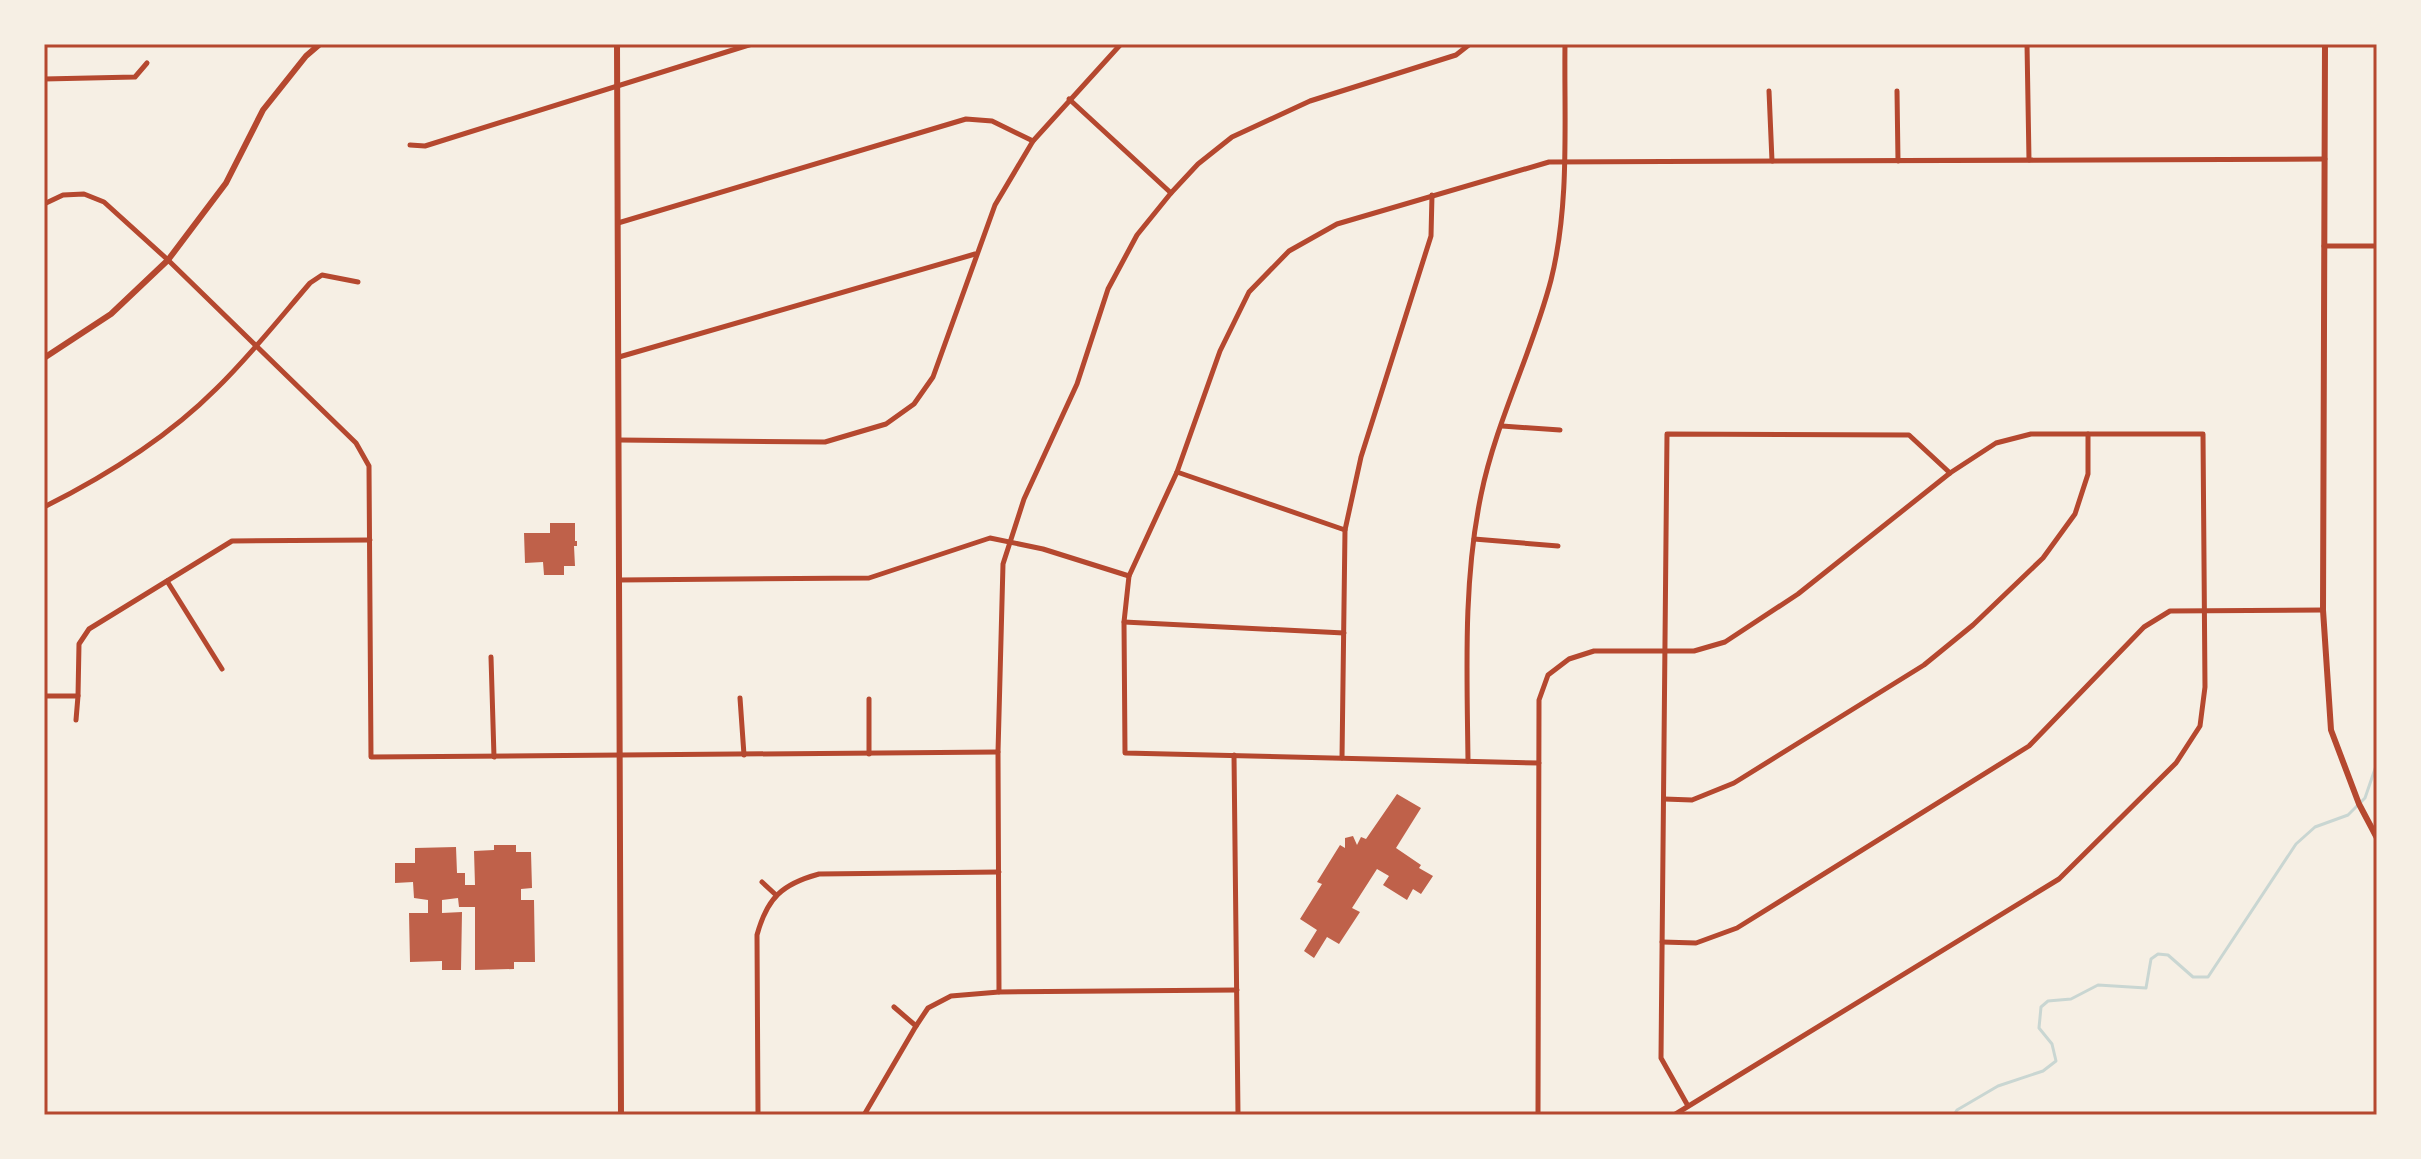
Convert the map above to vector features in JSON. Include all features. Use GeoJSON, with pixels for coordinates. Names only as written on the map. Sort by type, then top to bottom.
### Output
{"type":"FeatureCollection","features":[{"type":"Feature","properties":{"kind":"street"},"geometry":{"type":"LineString","coordinates":[[44,358],[111,314],[168,260],[226,183],[263,110],[306,56],[320,44]]}},
{"type":"Feature","properties":{"kind":"street"},"geometry":{"type":"LineString","coordinates":[[617,44],[621,1115]]}},
{"type":"Feature","properties":{"kind":"street"},"geometry":{"type":"LineString","coordinates":[[410,145],[425,146],[752,44]]}},
{"type":"Feature","properties":{"kind":"street"},"geometry":{"type":"LineString","coordinates":[[619,440],[825,442],[886,424],[914,404],[933,377],[995,205],[1033,141],[1121,44]]}},
{"type":"Feature","properties":{"kind":"street"},"geometry":{"type":"LineString","coordinates":[[999,992],[998,752],[1003,564],[1024,499],[1077,384],[1108,289],[1137,235],[1171,193],[1198,164],[1232,137],[1310,101],[1456,55],[1470,44]]}},
{"type":"Feature","properties":{"kind":"street"},"geometry":{"type":"LineString","coordinates":[[1468,761],[1467,613],[1474,539],[1482,492],[1551,280],[1563,209],[1565,44]]}},
{"type":"Feature","properties":{"kind":"street"},"geometry":{"type":"LineString","coordinates":[[2027,44],[2029,160]]}},
{"type":"Feature","properties":{"kind":"street"},"geometry":{"type":"LineString","coordinates":[[2325,44],[2323,610],[2331,730],[2359,804],[2377,838]]}},
{"type":"Feature","properties":{"kind":"street"},"geometry":{"type":"LineString","coordinates":[[44,79],[135,77],[147,63]]}},
{"type":"Feature","properties":{"kind":"street"},"geometry":{"type":"LineString","coordinates":[[1769,91],[1772,161]]}},
{"type":"Feature","properties":{"kind":"street"},"geometry":{"type":"LineString","coordinates":[[1897,91],[1898,161]]}},
{"type":"Feature","properties":{"kind":"street"},"geometry":{"type":"LineString","coordinates":[[1069,99],[1171,193]]}},
{"type":"Feature","properties":{"kind":"street"},"geometry":{"type":"LineString","coordinates":[[618,223],[966,119],[992,121],[1033,141]]}},
{"type":"Feature","properties":{"kind":"street"},"geometry":{"type":"LineString","coordinates":[[1539,763],[1125,753],[1124,622],[1129,576],[1177,472],[1220,351],[1249,292],[1289,251],[1337,224],[1549,162],[2325,159]]}},
{"type":"Feature","properties":{"kind":"street"},"geometry":{"type":"LineString","coordinates":[[44,204],[63,195],[84,194],[104,202],[356,443],[369,466],[371,757],[998,752]]}},
{"type":"Feature","properties":{"kind":"street"},"geometry":{"type":"LineString","coordinates":[[1342,758],[1345,530],[1361,457],[1431,236],[1432,195]]}},
{"type":"Feature","properties":{"kind":"street"},"geometry":{"type":"LineString","coordinates":[[2324,246],[2377,246]]}},
{"type":"Feature","properties":{"kind":"street"},"geometry":{"type":"LineString","coordinates":[[619,357],[976,254]]}},
{"type":"Feature","properties":{"kind":"street"},"geometry":{"type":"LineString","coordinates":[[44,507],[81,488],[156,441],[215,391],[310,283],[322,275],[358,282]]}},
{"type":"Feature","properties":{"kind":"street"},"geometry":{"type":"LineString","coordinates":[[1502,426],[1560,430]]}},
{"type":"Feature","properties":{"kind":"street"},"geometry":{"type":"LineString","coordinates":[[1688,1106],[1661,1058],[1667,434],[1909,435],[1950,473]]}},
{"type":"Feature","properties":{"kind":"street"},"geometry":{"type":"LineString","coordinates":[[1538,1115],[1539,700],[1548,675],[1569,659],[1594,651],[1694,651],[1725,642],[1798,594],[1950,473],[1996,443],[2031,434],[2203,434],[2205,687],[2200,726],[2176,763],[2059,879],[1674,1115]]}},
{"type":"Feature","properties":{"kind":"street"},"geometry":{"type":"LineString","coordinates":[[1664,799],[1692,800],[1734,783],[1924,665],[1973,625],[2043,558],[2075,514],[2088,474],[2088,434]]}},
{"type":"Feature","properties":{"kind":"street"},"geometry":{"type":"LineString","coordinates":[[1177,472],[1345,530]]}},
{"type":"Feature","properties":{"kind":"street"},"geometry":{"type":"LineString","coordinates":[[619,580],[869,578],[990,538],[1043,549],[1129,576]]}},
{"type":"Feature","properties":{"kind":"street"},"geometry":{"type":"LineString","coordinates":[[1474,539],[1558,546]]}},
{"type":"Feature","properties":{"kind":"street"},"geometry":{"type":"LineString","coordinates":[[76,720],[79,644],[89,629],[232,541],[370,540]]}},
{"type":"Feature","properties":{"kind":"street"},"geometry":{"type":"LineString","coordinates":[[167,581],[222,669]]}},
{"type":"Feature","properties":{"kind":"street"},"geometry":{"type":"LineString","coordinates":[[1662,942],[1696,943],[1737,928],[2029,746],[2144,627],[2170,611],[2323,610]]}},
{"type":"Feature","properties":{"kind":"street"},"geometry":{"type":"LineString","coordinates":[[1124,622],[1344,633]]}},
{"type":"Feature","properties":{"kind":"street"},"geometry":{"type":"LineString","coordinates":[[491,657],[494,757]]}},
{"type":"Feature","properties":{"kind":"street"},"geometry":{"type":"LineString","coordinates":[[44,696],[78,696]]}},
{"type":"Feature","properties":{"kind":"street"},"geometry":{"type":"LineString","coordinates":[[740,698],[744,755]]}},
{"type":"Feature","properties":{"kind":"street"},"geometry":{"type":"LineString","coordinates":[[869,699],[869,754]]}},
{"type":"Feature","properties":{"kind":"street"},"geometry":{"type":"LineString","coordinates":[[1234,755],[1238,1115]]}},
{"type":"Feature","properties":{"kind":"street"},"geometry":{"type":"LineString","coordinates":[[758,1115],[757,935],[763,914],[776,895],[797,880],[819,874],[999,872]]}},
{"type":"Feature","properties":{"kind":"street"},"geometry":{"type":"LineString","coordinates":[[762,882],[776,895]]}},
{"type":"Feature","properties":{"kind":"street"},"geometry":{"type":"LineString","coordinates":[[864,1115],[928,1008],[951,996],[999,992],[1237,990]]}},
{"type":"Feature","properties":{"kind":"street"},"geometry":{"type":"LineString","coordinates":[[894,1007],[916,1026]]}},
{"type":"Feature","properties":{"kind":"building"},"geometry":{"type":"Polygon","coordinates":[[[550,523],[575,523],[575,566],[564,566],[564,575],[544,575],[543,562],[525,563],[524,533],[550,533],[550,523]]]}},
{"type":"Feature","properties":{"kind":"building"},"geometry":{"type":"Polygon","coordinates":[[[1397,794],[1421,808],[1396,848],[1433,876],[1421,894],[1413,889],[1407,900],[1383,885],[1389,876],[1377,869],[1352,908],[1360,912],[1339,944],[1327,937],[1314,958],[1304,951],[1317,930],[1300,919],[1322,884],[1317,882],[1340,845],[1345,848],[1345,838],[1353,836],[1357,845],[1361,837],[1366,839],[1397,794]]]}},
{"type":"Feature","properties":{"kind":"building"},"geometry":{"type":"Polygon","coordinates":[[[494,845],[516,845],[516,852],[531,852],[532,888],[521,889],[521,900],[534,900],[535,962],[514,962],[514,969],[475,970],[475,907],[459,907],[458,898],[442,900],[442,913],[462,912],[461,970],[442,970],[442,961],[410,962],[409,913],[428,913],[428,900],[414,898],[413,882],[395,883],[395,863],[415,863],[415,848],[456,847],[457,873],[465,873],[465,885],[475,885],[474,851],[494,850],[494,845]]]}},
{"type":"Feature","properties":{"kind":"waterway"},"geometry":{"type":"LineString","coordinates":[[1954,1115],[1957,1110],[1998,1086],[2043,1071],[2056,1061],[2052,1044],[2039,1028],[2041,1007],[2048,1001],[2071,999],[2098,985],[2146,988],[2151,959],[2158,954],[2168,955],[2193,977],[2208,977],[2296,844],[2315,827],[2348,815],[2365,798],[2377,763]]}}]}
